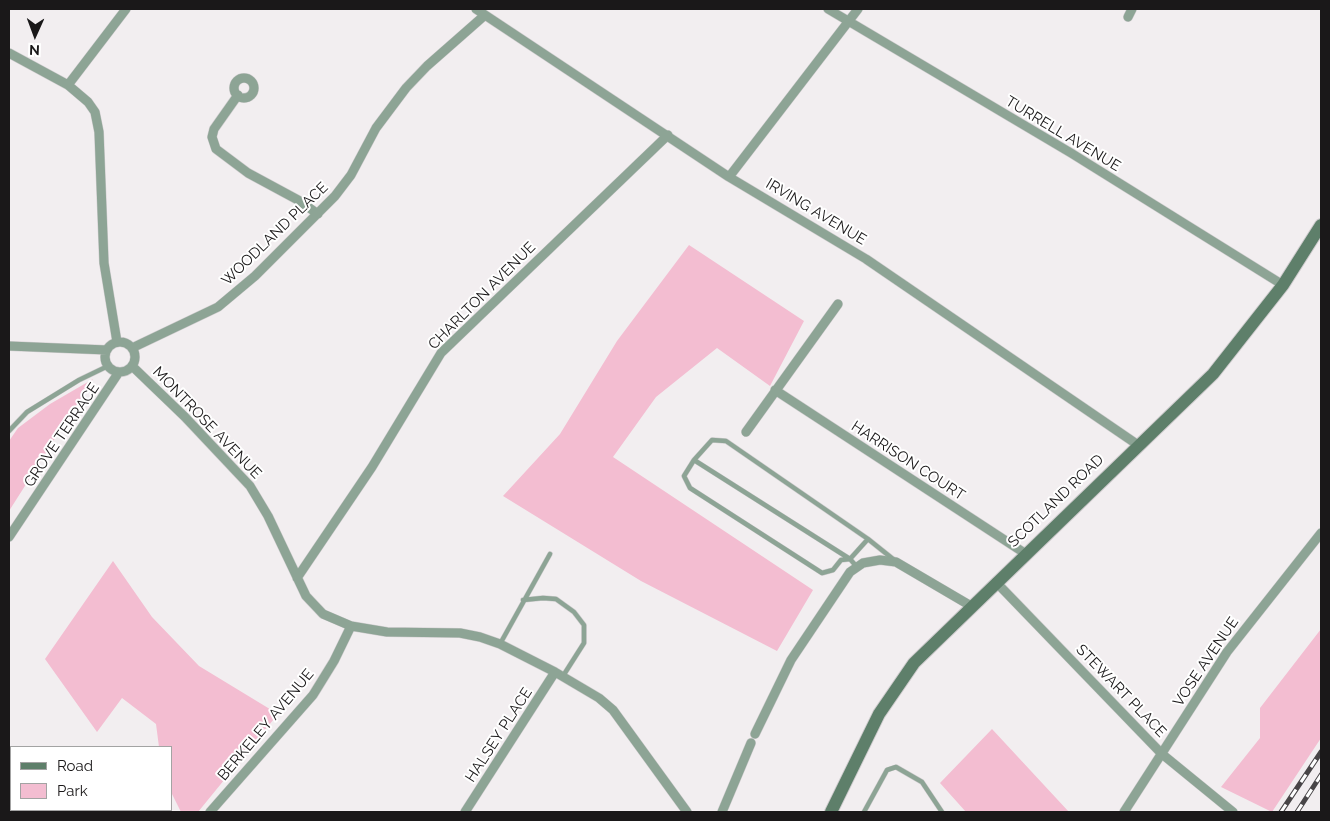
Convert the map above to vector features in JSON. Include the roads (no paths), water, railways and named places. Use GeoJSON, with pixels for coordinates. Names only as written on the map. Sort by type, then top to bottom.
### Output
{"type":"FeatureCollection","features":[{"type":"Feature","properties":{"kind":"main road","name":"SCOTLAND ROAD"},"geometry":{"type":"LineString","coordinates":[[832,812],[865,741],[894,690],[914,663],[1213,374],[1283,285],[1321,225]]}},
{"type":"Feature","properties":{"kind":"street"},"geometry":{"type":"LineString","coordinates":[[68,85],[126,9]]}},
{"type":"Feature","properties":{"kind":"street","name":"IRVING AVENUE"},"geometry":{"type":"LineString","coordinates":[[476,9],[729,177],[866,259],[1138,445]]}},
{"type":"Feature","properties":{"kind":"street","name":"TURRELL AVENUE"},"geometry":{"type":"LineString","coordinates":[[828,9],[1071,153],[1283,285]]}},
{"type":"Feature","properties":{"kind":"street"},"geometry":{"type":"LineString","coordinates":[[729,177],[858,9]]}},
{"type":"Feature","properties":{"kind":"street","name":"WOODLAND PLACE"},"geometry":{"type":"LineString","coordinates":[[132,348],[218,307],[255,276],[318,214],[351,175],[376,128],[406,88],[426,66],[485,15]]}},
{"type":"Feature","properties":{"kind":"street"},"geometry":{"type":"LineString","coordinates":[[9,53],[68,85],[88,102],[95,112],[99,132],[104,263],[116,342]]}},
{"type":"Feature","properties":{"kind":"street"},"geometry":{"type":"LineString","coordinates":[[238,95],[214,129],[212,137],[216,149],[248,173],[298,200],[318,214]]}},
{"type":"Feature","properties":{"kind":"street","name":"CHARLTON AVENUE"},"geometry":{"type":"LineString","coordinates":[[297,578],[372,467],[441,353],[668,135]]}},
{"type":"Feature","properties":{"kind":"street"},"geometry":{"type":"LineString","coordinates":[[746,432],[838,304]]}},
{"type":"Feature","properties":{"kind":"street"},"geometry":{"type":"LineString","coordinates":[[116,342],[125,343],[132,348],[135,357],[132,366],[119,372],[108,366],[105,358],[107,350],[116,342]]}},
{"type":"Feature","properties":{"kind":"street"},"geometry":{"type":"LineString","coordinates":[[9,346],[107,350]]}},
{"type":"Feature","properties":{"kind":"street","name":"MONTROSE AVENUE"},"geometry":{"type":"LineString","coordinates":[[132,366],[202,434],[250,486],[268,516],[306,596],[323,614],[351,626],[387,632],[460,633],[500,644],[559,674],[599,698],[613,710],[688,812]]}},
{"type":"Feature","properties":{"kind":"street","name":"GROVE TERRACE"},"geometry":{"type":"LineString","coordinates":[[9,537],[119,372]]}},
{"type":"Feature","properties":{"kind":"street","name":"HARRISON COURT"},"geometry":{"type":"LineString","coordinates":[[775,390],[1026,554]]}},
{"type":"Feature","properties":{"kind":"street","name":"VOSE AVENUE"},"geometry":{"type":"LineString","coordinates":[[1124,812],[1227,652],[1321,533]]}},
{"type":"Feature","properties":{"kind":"street"},"geometry":{"type":"LineString","coordinates":[[722,812],[753,739],[791,660],[850,572],[863,563],[880,560],[896,562],[971,606]]}},
{"type":"Feature","properties":{"kind":"street","name":"STEWART PLACE"},"geometry":{"type":"LineString","coordinates":[[996,582],[1162,754],[1233,812]]}},
{"type":"Feature","properties":{"kind":"street","name":"BERKELEY AVENUE"},"geometry":{"type":"LineString","coordinates":[[210,812],[313,695],[334,661],[351,626]]}},
{"type":"Feature","properties":{"kind":"street","name":"HALSEY PLACE"},"geometry":{"type":"LineString","coordinates":[[465,812],[559,674]]}},
{"type":"Feature","properties":{"kind":"lane"},"geometry":{"type":"LineString","coordinates":[[9,431],[27,412],[79,380],[108,366]]}},
{"type":"Feature","properties":{"kind":"lane"},"geometry":{"type":"LineString","coordinates":[[868,539],[850,559],[841,560],[833,570],[822,573],[690,488],[684,476],[694,460],[712,440],[726,441],[868,539],[896,562]]}},
{"type":"Feature","properties":{"kind":"lane"},"geometry":{"type":"LineString","coordinates":[[694,460],[850,559],[858,567]]}},
{"type":"Feature","properties":{"kind":"lane"},"geometry":{"type":"LineString","coordinates":[[500,644],[550,554]]}},
{"type":"Feature","properties":{"kind":"lane"},"geometry":{"type":"LineString","coordinates":[[523,600],[556,599],[574,612],[584,624],[584,643],[559,674]]}},
{"type":"Feature","properties":{"kind":"lane"},"geometry":{"type":"LineString","coordinates":[[864,812],[887,770],[892,768],[896,768],[922,782],[942,812]]}},
{"type":"Feature","properties":{"kind":"railway"},"geometry":{"type":"LineString","coordinates":[[1281,812],[1321,752]]}},
{"type":"Feature","properties":{"kind":"railway"},"geometry":{"type":"LineString","coordinates":[[1297,812],[1321,775]]}}]}
